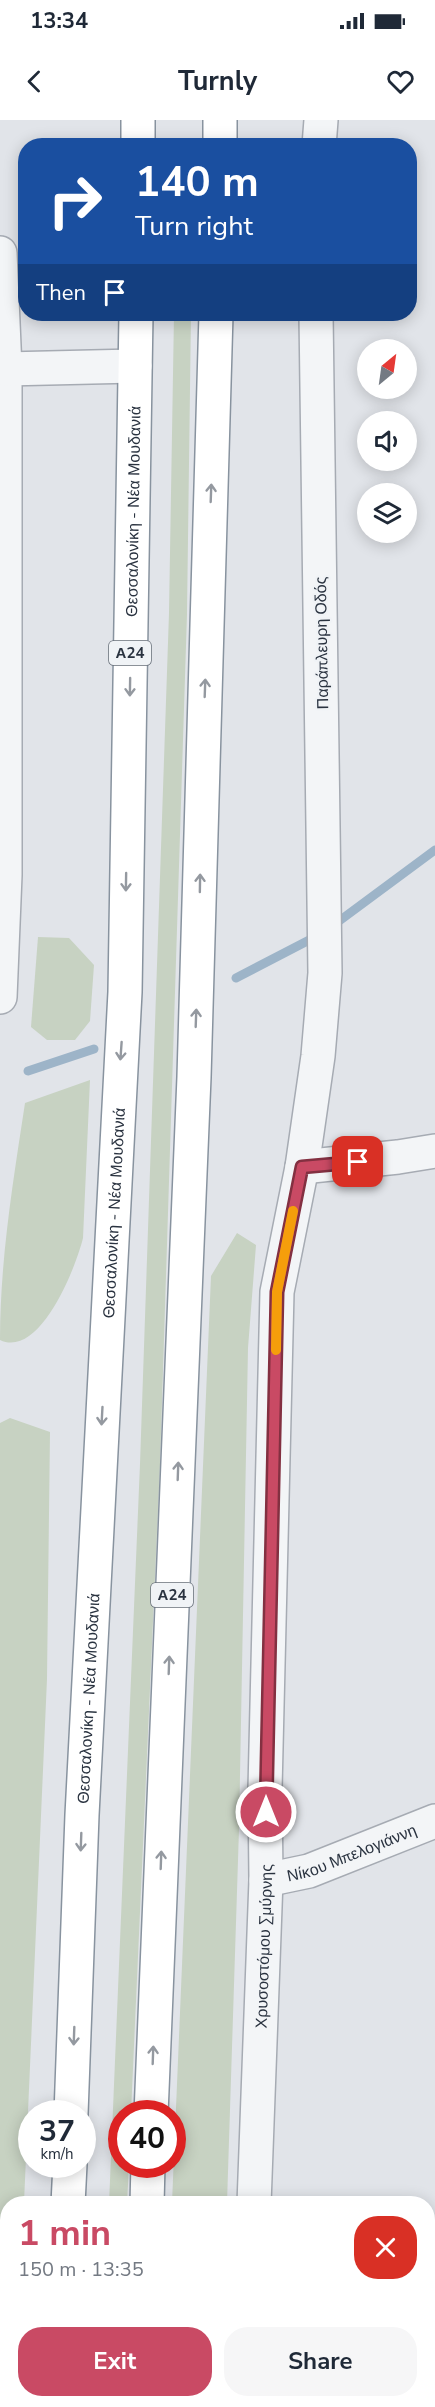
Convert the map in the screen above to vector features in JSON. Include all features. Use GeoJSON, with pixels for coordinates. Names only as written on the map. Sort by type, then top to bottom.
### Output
{"type":"FeatureCollection","features":[{"type":"Feature","properties":{"kind":"highway"},"geometry":{"type":"LineString","coordinates":[[138,120],[138,138]]}},
{"type":"Feature","properties":{"kind":"highway"},"geometry":{"type":"LineString","coordinates":[[220,120],[220,138]]}},
{"type":"Feature","properties":{"kind":"highway","name":"Θεσσαλονίκη - Νέα Μουδανιά"},"geometry":{"type":"LineString","coordinates":[[72,2100],[82,1815],[117,1109],[125,992],[136,321]]}},
{"type":"Feature","properties":{"kind":"highway","name":"Α24"},"geometry":{"type":"LineString","coordinates":[[152,2100],[199,942],[216,321]]}},
{"type":"Feature","properties":{"kind":"highway"},"geometry":{"type":"LineString","coordinates":[[68,2196],[69,2178]]}},
{"type":"Feature","properties":{"kind":"highway"},"geometry":{"type":"LineString","coordinates":[[147,2196],[148,2178]]}},
{"type":"Feature","properties":{"kind":"street"},"geometry":{"type":"LineString","coordinates":[[320,138],[321,120]]}},
{"type":"Feature","properties":{"kind":"street"},"geometry":{"type":"LineString","coordinates":[[0,253],[5,369],[3,874],[0,997]]}},
{"type":"Feature","properties":{"kind":"street","name":"Παράπλευρη Οδός"},"geometry":{"type":"LineString","coordinates":[[316,321],[325,973]]}},
{"type":"Feature","properties":{"kind":"street"},"geometry":{"type":"LineString","coordinates":[[5,369],[135,366]]}},
{"type":"Feature","properties":{"kind":"street","name":"Χρυσοστόμου Σμύρνης"},"geometry":{"type":"LineString","coordinates":[[254,2196],[266,1880],[265,1789],[277,1292],[302,1167],[318,1056],[325,973]]}},
{"type":"Feature","properties":{"kind":"street"},"geometry":{"type":"LineString","coordinates":[[302,1167],[435,1151]]}},
{"type":"Feature","properties":{"kind":"street","name":"Νίκου Μπελογιάννη"},"geometry":{"type":"LineString","coordinates":[[266,1880],[309,1871],[435,1821]]}},
{"type":"Feature","properties":{"kind":"green space"},"geometry":{"type":"Polygon","coordinates":[[[174,321],[191,321],[187,614],[160,1465],[132,2100],[113,2100],[140,1464],[169,613],[174,321]]]}},
{"type":"Feature","properties":{"kind":"green space"},"geometry":{"type":"Polygon","coordinates":[[[38,937],[69,938],[94,965],[90,1021],[75,1040],[47,1040],[31,1027],[38,937]]]}},
{"type":"Feature","properties":{"kind":"green space"},"geometry":{"type":"Polygon","coordinates":[[[90,1080],[83,1238],[73,1269],[54,1307],[42,1324],[29,1336],[15,1342],[0,1340],[5,1251],[25,1103],[90,1080]]]}},
{"type":"Feature","properties":{"kind":"green space"},"geometry":{"type":"Polygon","coordinates":[[[237,1233],[256,1245],[248,1348],[239,1829],[227,2196],[172,2196],[173,2178],[186,2178],[186,2100],[176,2100],[211,1276],[237,1233]]]}},
{"type":"Feature","properties":{"kind":"green space"},"geometry":{"type":"Polygon","coordinates":[[[10,1418],[50,1432],[47,1679],[29,2100],[18,2100],[18,2178],[25,2178],[24,2196],[0,2196],[0,1423],[10,1418]]]}},
{"type":"Feature","properties":{"kind":"green space"},"geometry":{"type":"Polygon","coordinates":[[[110,2178],[128,2178],[127,2196],[109,2196],[110,2178]]]}},
{"type":"Feature","properties":{"kind":"waterway"},"geometry":{"type":"LineString","coordinates":[[331,927],[435,850]]}},
{"type":"Feature","properties":{"kind":"waterway"},"geometry":{"type":"LineString","coordinates":[[236,978],[317,936]]}},
{"type":"Feature","properties":{"kind":"waterway"},"geometry":{"type":"LineString","coordinates":[[28,1071],[94,1049]]}},
{"type":"Feature","properties":{"kind":"slow traffic"},"geometry":{"type":"LineString","coordinates":[[276,1350],[277,1292],[293,1211]]}},
{"type":"Feature","properties":{"kind":"route"},"geometry":{"type":"LineString","coordinates":[[266,1812],[277,1292],[302,1167],[358,1162]]}}]}
